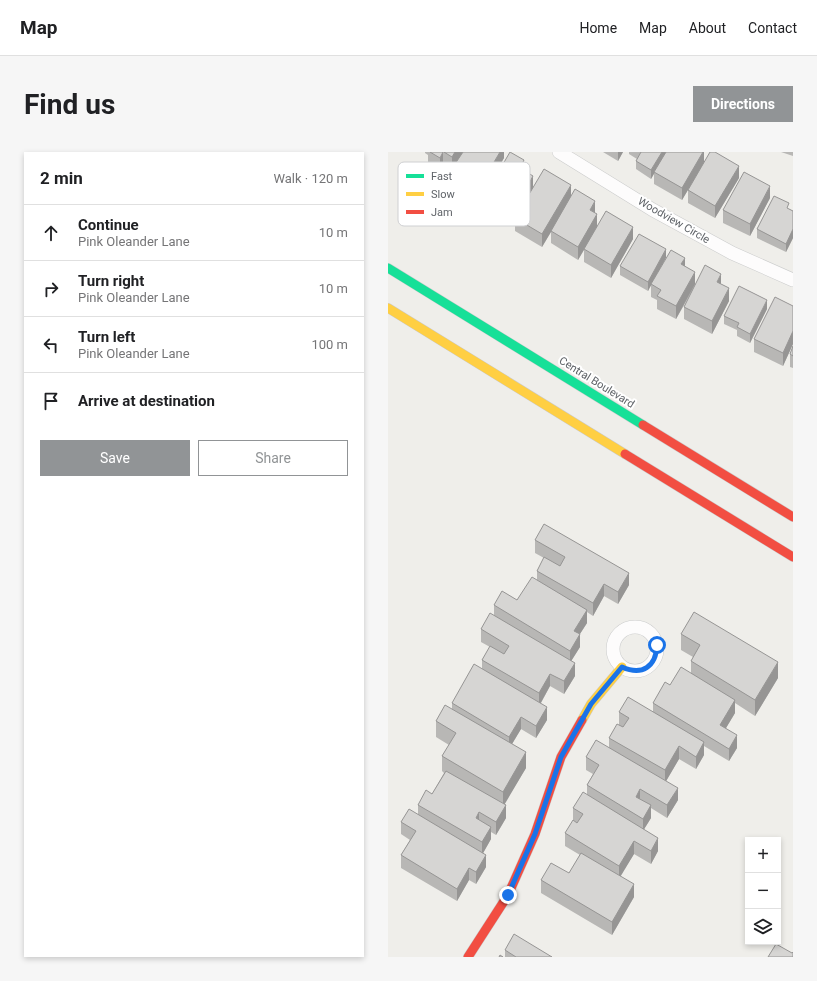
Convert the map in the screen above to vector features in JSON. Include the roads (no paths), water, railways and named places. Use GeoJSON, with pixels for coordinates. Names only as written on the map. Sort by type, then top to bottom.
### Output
{"type":"FeatureCollection","features":[{"type":"Feature","properties":{"kind":"street","name":"Woodview Circle"},"geometry":{"type":"LineString","coordinates":[[559,152],[653,210],[725,249],[793,280]]}},
{"type":"Feature","properties":{"kind":"street","name":"Central Boulevard"},"geometry":{"type":"LineString","coordinates":[[388,268],[793,517]]}},
{"type":"Feature","properties":{"kind":"street"},"geometry":{"type":"LineString","coordinates":[[388,308],[793,557]]}},
{"type":"Feature","properties":{"kind":"street"},"geometry":{"type":"LineString","coordinates":[[468,957],[508,895],[535,834],[561,757],[591,704],[622,667]]}}]}
